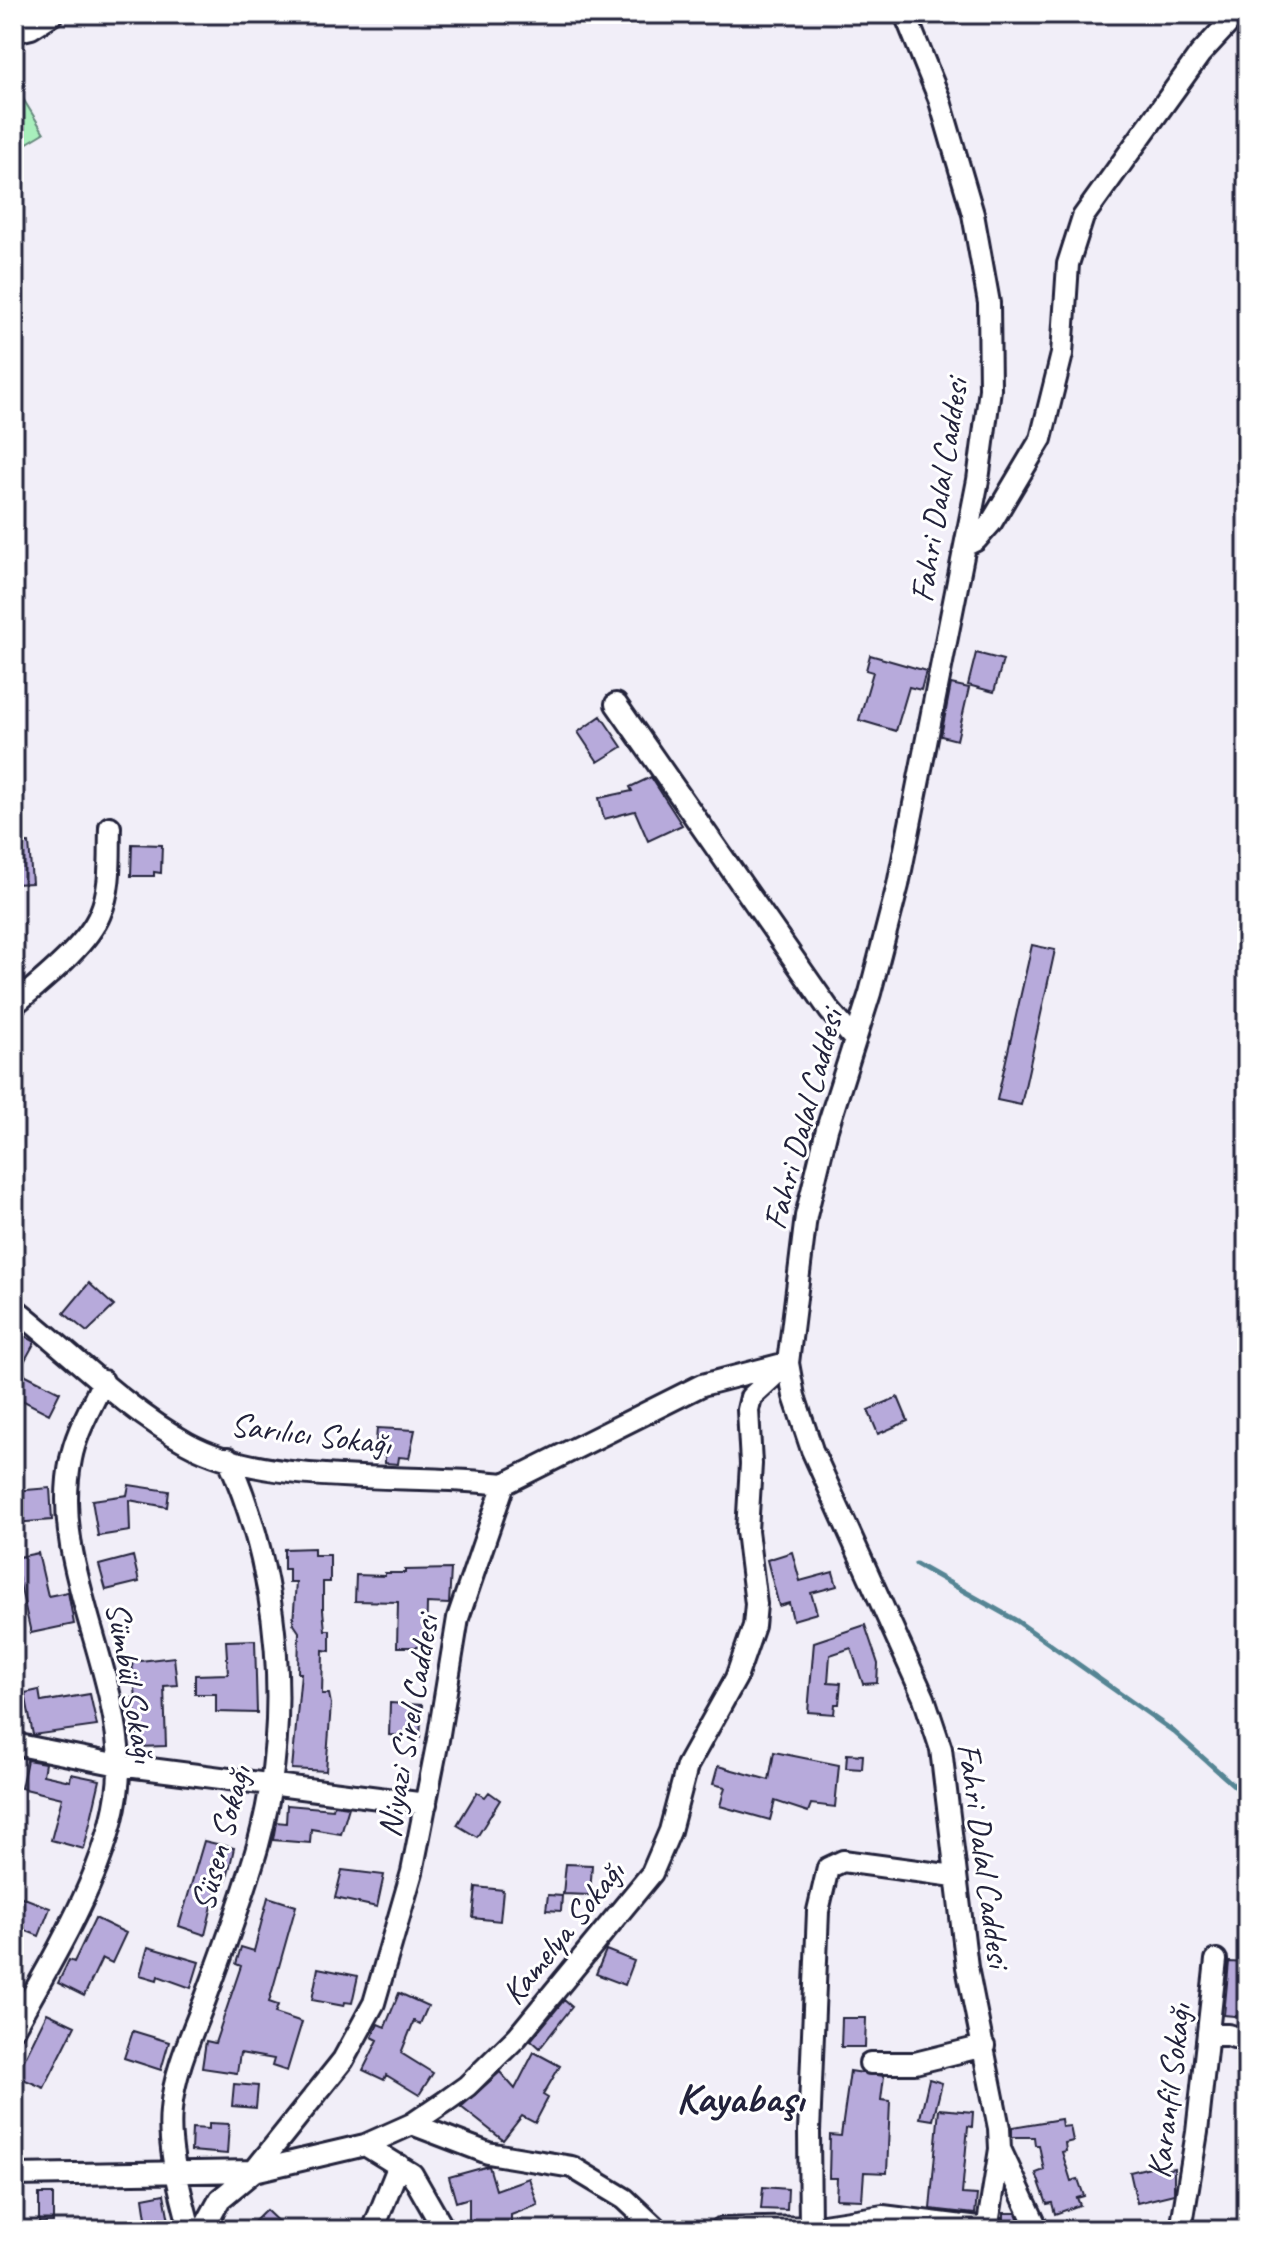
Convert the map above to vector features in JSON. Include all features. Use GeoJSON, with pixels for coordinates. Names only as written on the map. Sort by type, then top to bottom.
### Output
{"type":"FeatureCollection","features":[{"type":"Feature","properties":{"kind":"street"},"geometry":{"type":"LineString","coordinates":[[14,32],[31,28],[53,14]]}},
{"type":"Feature","properties":{"kind":"street","name":"Fahri Dalal Caddesi"},"geometry":{"type":"LineString","coordinates":[[905,14],[922,51],[959,162],[984,264],[989,303],[990,389],[966,545],[898,885],[809,1202],[788,1363],[794,1396],[812,1450],[935,1727],[948,1792],[954,1876],[967,1967],[984,2046],[1000,2149],[987,2230]]}},
{"type":"Feature","properties":{"kind":"street"},"geometry":{"type":"LineString","coordinates":[[966,545],[976,540],[991,523],[1041,439],[1062,354],[1068,264],[1083,217],[1200,54],[1237,14]]}},
{"type":"Feature","properties":{"kind":"street"},"geometry":{"type":"LineString","coordinates":[[616,704],[817,992],[855,1040]]}},
{"type":"Feature","properties":{"kind":"street"},"geometry":{"type":"LineString","coordinates":[[14,1005],[78,944],[100,915],[109,878],[110,827]]}},
{"type":"Feature","properties":{"kind":"street","name":"Sarılıcı Sokağı"},"geometry":{"type":"LineString","coordinates":[[14,1308],[171,1433],[228,1458],[311,1472],[504,1484]]}},
{"type":"Feature","properties":{"kind":"street"},"geometry":{"type":"LineString","coordinates":[[504,1484],[702,1385],[788,1363]]}},
{"type":"Feature","properties":{"kind":"street","name":"Kamelya Sokağı"},"geometry":{"type":"LineString","coordinates":[[14,2175],[254,2171],[365,2145],[412,2124],[467,2086],[517,2037],[642,1888],[658,1862],[670,1831],[680,1784],[728,1697],[754,1626],[756,1604],[747,1531],[751,1464],[748,1410],[751,1397],[760,1386],[788,1363]]}},
{"type":"Feature","properties":{"kind":"street","name":"Sümbül Sokağı"},"geometry":{"type":"LineString","coordinates":[[14,2028],[75,1917],[91,1877],[112,1813],[119,1765],[108,1686],[72,1546],[66,1508],[71,1457],[103,1381]]}},
{"type":"Feature","properties":{"kind":"street","name":"Süsen Sokağı"},"geometry":{"type":"LineString","coordinates":[[190,2230],[171,2141],[173,2094],[257,1848],[271,1783],[278,1695],[269,1604],[248,1512],[228,1458]]}},
{"type":"Feature","properties":{"kind":"street","name":"Niyazi Sirel Caddesi"},"geometry":{"type":"LineString","coordinates":[[203,2230],[220,2199],[254,2171],[343,2060],[364,2026],[398,1931],[426,1804],[458,1618],[504,1484]]}},
{"type":"Feature","properties":{"kind":"street"},"geometry":{"type":"LineString","coordinates":[[14,1744],[119,1765],[426,1804]]}},
{"type":"Feature","properties":{"kind":"street"},"geometry":{"type":"LineString","coordinates":[[810,2227],[809,2132],[818,1911],[828,1868],[843,1861],[954,1876]]}},
{"type":"Feature","properties":{"kind":"street","name":"Karanfil Sokağı"},"geometry":{"type":"LineString","coordinates":[[1181,2230],[1197,2132],[1216,1960]]}},
{"type":"Feature","properties":{"kind":"street"},"geometry":{"type":"LineString","coordinates":[[1208,2035],[1228,2035],[1247,2041]]}},
{"type":"Feature","properties":{"kind":"street"},"geometry":{"type":"LineString","coordinates":[[870,2063],[915,2063],[984,2046]]}},
{"type":"Feature","properties":{"kind":"street"},"geometry":{"type":"LineString","coordinates":[[412,2124],[465,2147],[498,2156],[572,2167],[625,2199],[658,2230]]}},
{"type":"Feature","properties":{"kind":"street"},"geometry":{"type":"LineString","coordinates":[[365,2145],[399,2165],[420,2184],[444,2230]]}},
{"type":"Feature","properties":{"kind":"street"},"geometry":{"type":"LineString","coordinates":[[1000,2149],[1038,2230]]}},
{"type":"Feature","properties":{"kind":"street"},"geometry":{"type":"LineString","coordinates":[[373,2230],[399,2165]]}},
{"type":"Feature","properties":{"kind":"street"},"geometry":{"type":"LineString","coordinates":[[720,2229],[810,2227],[883,2216],[987,2230]]}},
{"type":"Feature","properties":{"kind":"green space"},"geometry":{"type":"Polygon","coordinates":[[[14,84],[44,133],[14,151],[14,84]]]}},
{"type":"Feature","properties":{"kind":"building"},"geometry":{"type":"Polygon","coordinates":[[[976,653],[1003,660],[994,692],[968,685],[976,653]]]}},
{"type":"Feature","properties":{"kind":"building"},"geometry":{"type":"Polygon","coordinates":[[[870,655],[926,671],[921,690],[909,687],[896,731],[859,720],[873,672],[866,670],[870,655]]]}},
{"type":"Feature","properties":{"kind":"building"},"geometry":{"type":"Polygon","coordinates":[[[951,684],[969,688],[957,740],[941,736],[951,684]]]}},
{"type":"Feature","properties":{"kind":"building"},"geometry":{"type":"Polygon","coordinates":[[[601,716],[622,747],[598,762],[578,732],[601,716]]]}},
{"type":"Feature","properties":{"kind":"building"},"geometry":{"type":"Polygon","coordinates":[[[651,777],[682,825],[648,841],[635,811],[604,819],[599,798],[632,791],[630,787],[651,777]]]}},
{"type":"Feature","properties":{"kind":"building"},"geometry":{"type":"Polygon","coordinates":[[[29,843],[32,883],[14,884],[14,844],[29,843]]]}},
{"type":"Feature","properties":{"kind":"building"},"geometry":{"type":"Polygon","coordinates":[[[132,844],[162,845],[161,873],[131,876],[132,844]]]}},
{"type":"Feature","properties":{"kind":"building"},"geometry":{"type":"Polygon","coordinates":[[[1032,945],[1055,950],[1021,1105],[997,1100],[1032,945]]]}},
{"type":"Feature","properties":{"kind":"building"},"geometry":{"type":"Polygon","coordinates":[[[89,1283],[114,1306],[87,1332],[64,1313],[89,1283]]]}},
{"type":"Feature","properties":{"kind":"building"},"geometry":{"type":"Polygon","coordinates":[[[21,1334],[35,1342],[14,1380],[14,1347],[21,1334]]]}},
{"type":"Feature","properties":{"kind":"building"},"geometry":{"type":"Polygon","coordinates":[[[22,1373],[60,1392],[49,1414],[14,1396],[22,1373]]]}},
{"type":"Feature","properties":{"kind":"building"},"geometry":{"type":"Polygon","coordinates":[[[898,1397],[908,1421],[878,1434],[868,1410],[898,1397]]]}},
{"type":"Feature","properties":{"kind":"building"},"geometry":{"type":"Polygon","coordinates":[[[377,1428],[415,1430],[409,1458],[399,1457],[398,1464],[385,1463],[385,1455],[375,1455],[377,1428]]]}},
{"type":"Feature","properties":{"kind":"building"},"geometry":{"type":"Polygon","coordinates":[[[129,1485],[169,1491],[167,1507],[129,1500],[130,1531],[98,1536],[92,1500],[127,1495],[129,1485]]]}},
{"type":"Feature","properties":{"kind":"building"},"geometry":{"type":"Polygon","coordinates":[[[50,1488],[52,1520],[14,1523],[14,1491],[50,1488]]]}},
{"type":"Feature","properties":{"kind":"building"},"geometry":{"type":"Polygon","coordinates":[[[314,1548],[314,1555],[330,1555],[330,1582],[323,1582],[325,1630],[330,1630],[330,1651],[323,1650],[322,1694],[329,1694],[331,1704],[326,1771],[292,1769],[301,1673],[298,1673],[299,1632],[293,1623],[296,1582],[289,1582],[289,1569],[284,1569],[284,1549],[314,1548]]]}},
{"type":"Feature","properties":{"kind":"building"},"geometry":{"type":"Polygon","coordinates":[[[792,1552],[800,1581],[833,1572],[837,1586],[811,1593],[817,1613],[793,1620],[789,1603],[779,1606],[767,1560],[792,1552]]]}},
{"type":"Feature","properties":{"kind":"building"},"geometry":{"type":"Polygon","coordinates":[[[38,1553],[48,1596],[68,1592],[74,1624],[31,1633],[14,1558],[38,1553]]]}},
{"type":"Feature","properties":{"kind":"building"},"geometry":{"type":"Polygon","coordinates":[[[133,1556],[139,1582],[106,1590],[99,1565],[133,1556]]]}},
{"type":"Feature","properties":{"kind":"building"},"geometry":{"type":"Polygon","coordinates":[[[451,1569],[449,1604],[427,1603],[426,1647],[397,1647],[398,1602],[355,1601],[356,1575],[385,1576],[385,1573],[405,1573],[405,1570],[451,1569]]]}},
{"type":"Feature","properties":{"kind":"building"},"geometry":{"type":"Polygon","coordinates":[[[865,1625],[878,1664],[877,1683],[863,1684],[851,1648],[830,1655],[828,1682],[841,1683],[839,1704],[835,1704],[834,1714],[808,1712],[814,1642],[865,1625]]]}},
{"type":"Feature","properties":{"kind":"building"},"geometry":{"type":"Polygon","coordinates":[[[255,1640],[257,1713],[216,1712],[216,1694],[195,1694],[195,1675],[228,1674],[226,1641],[255,1640]]]}},
{"type":"Feature","properties":{"kind":"building"},"geometry":{"type":"Polygon","coordinates":[[[174,1657],[177,1685],[164,1686],[166,1746],[138,1747],[136,1712],[126,1714],[123,1699],[136,1698],[132,1662],[174,1657]]]}},
{"type":"Feature","properties":{"kind":"building"},"geometry":{"type":"Polygon","coordinates":[[[39,1690],[41,1702],[90,1694],[97,1726],[33,1735],[25,1693],[39,1690]]]}},
{"type":"Feature","properties":{"kind":"building"},"geometry":{"type":"Polygon","coordinates":[[[390,1703],[422,1705],[420,1737],[389,1735],[390,1703]]]}},
{"type":"Feature","properties":{"kind":"building"},"geometry":{"type":"Polygon","coordinates":[[[774,1752],[839,1765],[835,1807],[811,1804],[808,1812],[775,1801],[770,1820],[720,1806],[725,1787],[713,1784],[718,1766],[769,1780],[774,1752]]]}},
{"type":"Feature","properties":{"kind":"building"},"geometry":{"type":"Polygon","coordinates":[[[847,1754],[863,1755],[862,1769],[846,1768],[847,1754]]]}},
{"type":"Feature","properties":{"kind":"building"},"geometry":{"type":"Polygon","coordinates":[[[27,1760],[45,1763],[43,1775],[70,1781],[71,1774],[100,1780],[84,1849],[51,1840],[62,1798],[21,1788],[27,1760]]]}},
{"type":"Feature","properties":{"kind":"building"},"geometry":{"type":"Polygon","coordinates":[[[477,1792],[485,1797],[489,1792],[500,1800],[477,1837],[457,1825],[477,1792]]]}},
{"type":"Feature","properties":{"kind":"building"},"geometry":{"type":"Polygon","coordinates":[[[287,1805],[333,1809],[334,1805],[349,1807],[341,1834],[311,1829],[310,1843],[273,1840],[276,1822],[286,1823],[287,1805]]]}},
{"type":"Feature","properties":{"kind":"building"},"geometry":{"type":"Polygon","coordinates":[[[204,1841],[234,1848],[227,1879],[219,1877],[205,1935],[179,1926],[204,1841]]]}},
{"type":"Feature","properties":{"kind":"building"},"geometry":{"type":"Polygon","coordinates":[[[566,1864],[592,1865],[590,1895],[563,1894],[566,1864]]]}},
{"type":"Feature","properties":{"kind":"building"},"geometry":{"type":"Polygon","coordinates":[[[342,1870],[384,1875],[377,1907],[335,1898],[342,1870]]]}},
{"type":"Feature","properties":{"kind":"building"},"geometry":{"type":"Polygon","coordinates":[[[476,1887],[503,1890],[500,1921],[473,1918],[476,1887]]]}},
{"type":"Feature","properties":{"kind":"building"},"geometry":{"type":"Polygon","coordinates":[[[14,1894],[50,1908],[39,1936],[14,1926],[14,1894]]]}},
{"type":"Feature","properties":{"kind":"building"},"geometry":{"type":"Polygon","coordinates":[[[548,1895],[562,1896],[561,1911],[546,1910],[548,1895]]]}},
{"type":"Feature","properties":{"kind":"building"},"geometry":{"type":"Polygon","coordinates":[[[268,1897],[296,1906],[269,2002],[278,2005],[275,2013],[302,2022],[287,2071],[272,2066],[274,2059],[240,2053],[237,2073],[202,2068],[206,2041],[215,2043],[241,1966],[236,1964],[241,1947],[254,1951],[268,1897]]]}},
{"type":"Feature","properties":{"kind":"building"},"geometry":{"type":"Polygon","coordinates":[[[95,1918],[126,1933],[112,1963],[102,1958],[84,1996],[58,1983],[69,1960],[74,1962],[95,1918]]]}},
{"type":"Feature","properties":{"kind":"building"},"geometry":{"type":"Polygon","coordinates":[[[148,1947],[199,1962],[191,1988],[158,1976],[157,1980],[140,1975],[148,1947]]]}},
{"type":"Feature","properties":{"kind":"building"},"geometry":{"type":"Polygon","coordinates":[[[606,1950],[634,1961],[625,1985],[596,1974],[606,1950]]]}},
{"type":"Feature","properties":{"kind":"building"},"geometry":{"type":"Polygon","coordinates":[[[1229,1962],[1247,1963],[1245,2017],[1224,2015],[1229,1962]]]}},
{"type":"Feature","properties":{"kind":"building"},"geometry":{"type":"Polygon","coordinates":[[[318,1968],[358,1976],[352,2003],[345,2002],[344,2006],[312,2000],[318,1968]]]}},
{"type":"Feature","properties":{"kind":"building"},"geometry":{"type":"Polygon","coordinates":[[[399,1993],[428,2006],[420,2024],[414,2021],[401,2053],[433,2073],[419,2095],[386,2075],[384,2080],[363,2070],[378,2040],[372,2037],[378,2024],[385,2027],[399,1993]]]}},
{"type":"Feature","properties":{"kind":"building"},"geometry":{"type":"Polygon","coordinates":[[[564,2000],[572,2007],[540,2048],[531,2040],[564,2000]]]}},
{"type":"Feature","properties":{"kind":"building"},"geometry":{"type":"Polygon","coordinates":[[[47,2013],[75,2026],[44,2088],[16,2076],[47,2013]]]}},
{"type":"Feature","properties":{"kind":"building"},"geometry":{"type":"Polygon","coordinates":[[[842,2018],[866,2018],[865,2047],[841,2047],[842,2018]]]}},
{"type":"Feature","properties":{"kind":"building"},"geometry":{"type":"Polygon","coordinates":[[[133,2031],[169,2042],[161,2070],[124,2058],[133,2031]]]}},
{"type":"Feature","properties":{"kind":"building"},"geometry":{"type":"Polygon","coordinates":[[[534,2052],[560,2066],[543,2095],[548,2098],[535,2123],[522,2116],[503,2140],[461,2107],[500,2072],[515,2089],[534,2052]]]}},
{"type":"Feature","properties":{"kind":"building"},"geometry":{"type":"Polygon","coordinates":[[[850,2071],[884,2076],[881,2100],[890,2101],[887,2173],[864,2172],[862,2200],[836,2199],[837,2178],[829,2178],[830,2135],[841,2136],[850,2071]]]}},
{"type":"Feature","properties":{"kind":"building"},"geometry":{"type":"Polygon","coordinates":[[[929,2079],[942,2083],[933,2120],[920,2118],[929,2079]]]}},
{"type":"Feature","properties":{"kind":"building"},"geometry":{"type":"Polygon","coordinates":[[[234,2084],[258,2086],[256,2108],[232,2106],[234,2084]]]}},
{"type":"Feature","properties":{"kind":"building"},"geometry":{"type":"Polygon","coordinates":[[[939,2109],[973,2112],[972,2127],[968,2126],[962,2194],[977,2195],[975,2214],[930,2209],[939,2109]]]}},
{"type":"Feature","properties":{"kind":"building"},"geometry":{"type":"Polygon","coordinates":[[[1061,2119],[1062,2127],[1070,2126],[1073,2141],[1065,2143],[1066,2151],[1062,2152],[1071,2181],[1078,2179],[1084,2196],[1077,2198],[1080,2205],[1055,2214],[1052,2203],[1047,2204],[1036,2173],[1044,2170],[1039,2145],[1035,2145],[1034,2137],[1012,2137],[1012,2127],[1061,2119]]]}},
{"type":"Feature","properties":{"kind":"building"},"geometry":{"type":"Polygon","coordinates":[[[209,2123],[229,2124],[227,2154],[191,2151],[192,2128],[209,2129],[209,2123]]]}},
{"type":"Feature","properties":{"kind":"building"},"geometry":{"type":"Polygon","coordinates":[[[489,2166],[496,2190],[529,2178],[538,2205],[511,2215],[511,2230],[469,2230],[469,2198],[456,2202],[449,2177],[489,2166]]]}},
{"type":"Feature","properties":{"kind":"building"},"geometry":{"type":"Polygon","coordinates":[[[1154,2166],[1164,2170],[1174,2168],[1174,2194],[1137,2203],[1130,2172],[1154,2166]]]}},
{"type":"Feature","properties":{"kind":"building"},"geometry":{"type":"Polygon","coordinates":[[[763,2187],[788,2189],[787,2210],[761,2209],[763,2187]]]}},
{"type":"Feature","properties":{"kind":"building"},"geometry":{"type":"Polygon","coordinates":[[[39,2194],[53,2194],[53,2222],[39,2222],[39,2194]]]}},
{"type":"Feature","properties":{"kind":"building"},"geometry":{"type":"Polygon","coordinates":[[[164,2194],[169,2221],[147,2225],[143,2198],[164,2194]]]}},
{"type":"Feature","properties":{"kind":"building"},"geometry":{"type":"Polygon","coordinates":[[[266,2210],[287,2230],[246,2230],[266,2210]]]}},
{"type":"Feature","properties":{"kind":"building"},"geometry":{"type":"Polygon","coordinates":[[[1004,2213],[1016,2213],[1023,2230],[1004,2230],[1004,2213]]]}},
{"type":"Feature","properties":{"kind":"waterway"},"geometry":{"type":"LineString","coordinates":[[916,1564],[1017,1621],[1173,1731],[1247,1797]]}},
{"type":"Feature","properties":{"kind":"district","name":"Kayabaşı"},"geometry":{"type":"Point","coordinates":[740,2097]}}]}
